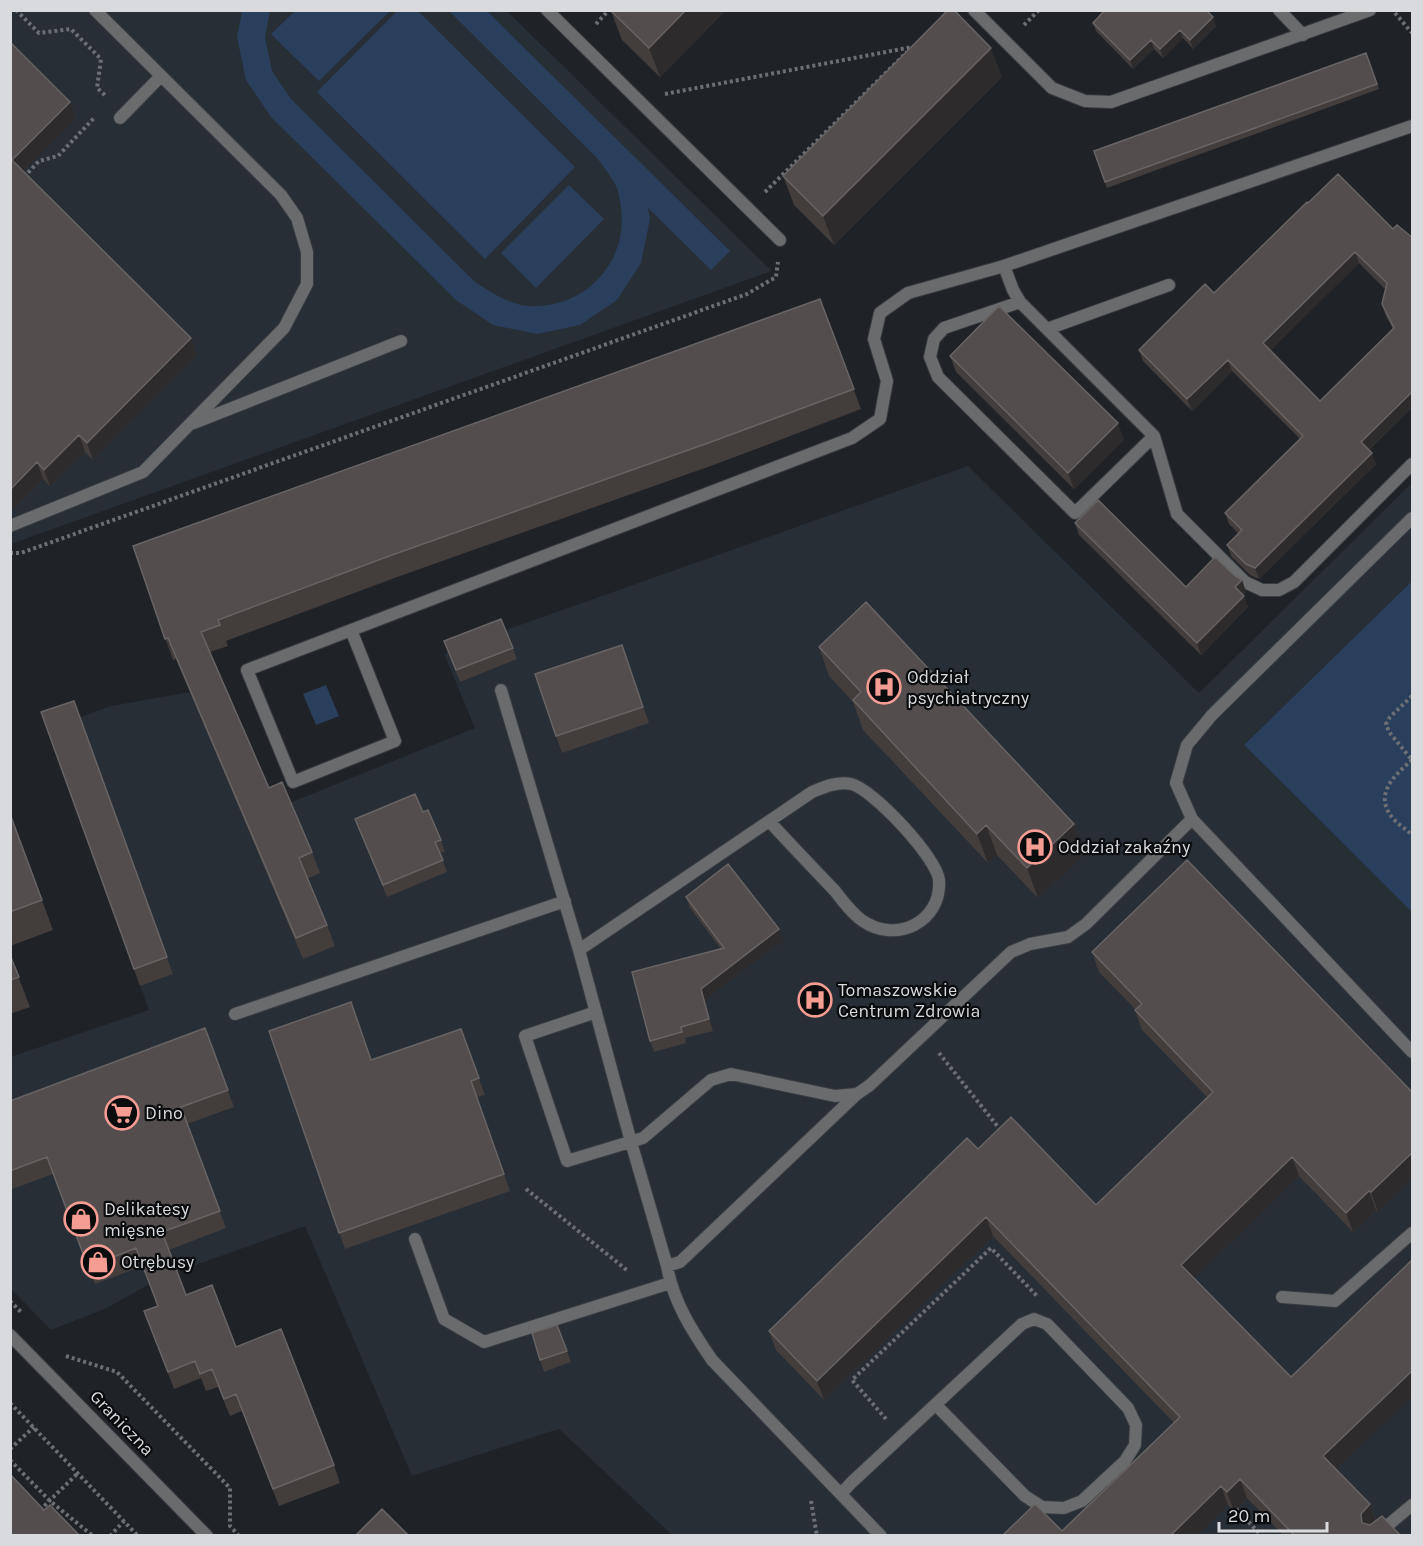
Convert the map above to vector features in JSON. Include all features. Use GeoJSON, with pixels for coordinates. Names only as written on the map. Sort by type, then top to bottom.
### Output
{"type":"FeatureCollection","features":[{"type":"Feature","properties":{"kind":"street"},"geometry":{"type":"LineString","coordinates":[[10,526],[143,472],[284,328],[307,284],[307,252],[297,218],[281,195],[95,10]]}},
{"type":"Feature","properties":{"kind":"street"},"geometry":{"type":"LineString","coordinates":[[548,10],[780,240]]}},
{"type":"Feature","properties":{"kind":"street"},"geometry":{"type":"LineString","coordinates":[[974,10],[1052,88],[1085,101],[1111,102],[1370,10]]}},
{"type":"Feature","properties":{"kind":"street"},"geometry":{"type":"LineString","coordinates":[[1279,10],[1303,35]]}},
{"type":"Feature","properties":{"kind":"street"},"geometry":{"type":"LineString","coordinates":[[120,118],[161,76]]}},
{"type":"Feature","properties":{"kind":"street"},"geometry":{"type":"LineString","coordinates":[[351,630],[395,741],[293,782],[247,670],[351,630],[852,438],[880,419],[887,381],[873,339],[880,313],[908,293],[1004,266],[1413,126]]}},
{"type":"Feature","properties":{"kind":"street"},"geometry":{"type":"LineString","coordinates":[[1004,266],[1020,302],[1154,436],[1177,514],[1245,582],[1262,590],[1279,590],[1294,582],[1413,464]]}},
{"type":"Feature","properties":{"kind":"street"},"geometry":{"type":"LineString","coordinates":[[1047,329],[1169,285]]}},
{"type":"Feature","properties":{"kind":"street"},"geometry":{"type":"LineString","coordinates":[[1020,302],[944,328],[934,339],[930,357],[938,377],[1075,513],[1154,436]]}},
{"type":"Feature","properties":{"kind":"street"},"geometry":{"type":"LineString","coordinates":[[190,424],[401,341]]}},
{"type":"Feature","properties":{"kind":"street"},"geometry":{"type":"LineString","coordinates":[[1413,518],[1212,715],[1187,745],[1176,783],[1192,819],[1413,1052]]}},
{"type":"Feature","properties":{"kind":"street"},"geometry":{"type":"LineString","coordinates":[[501,690],[579,950],[670,1283],[690,1330],[712,1360],[881,1536]]}},
{"type":"Feature","properties":{"kind":"street"},"geometry":{"type":"LineString","coordinates":[[579,950],[769,821],[812,792],[829,785],[852,784],[874,796],[926,852],[939,878],[936,902],[927,916],[909,928],[884,931],[862,921],[769,821]]}},
{"type":"Feature","properties":{"kind":"street"},"geometry":{"type":"LineString","coordinates":[[667,1266],[680,1262],[1011,952],[1030,944],[1068,937],[1086,924],[1192,819]]}},
{"type":"Feature","properties":{"kind":"street"},"geometry":{"type":"LineString","coordinates":[[235,1014],[565,901]]}},
{"type":"Feature","properties":{"kind":"street"},"geometry":{"type":"LineString","coordinates":[[596,1012],[525,1036],[567,1161],[644,1138],[711,1080],[731,1074],[835,1096],[857,1094]]}},
{"type":"Feature","properties":{"kind":"street"},"geometry":{"type":"LineString","coordinates":[[1282,1297],[1335,1301],[1413,1233]]}},
{"type":"Feature","properties":{"kind":"street"},"geometry":{"type":"LineString","coordinates":[[415,1239],[444,1319],[484,1342],[670,1283]]}},
{"type":"Feature","properties":{"kind":"street"},"geometry":{"type":"LineString","coordinates":[[841,1494],[1022,1324],[1034,1319],[1047,1324],[1128,1408],[1136,1425],[1135,1445],[1125,1461],[1083,1501],[1064,1508],[1042,1507],[1025,1496],[936,1405]]}},
{"type":"Feature","properties":{"kind":"street","name":"Graniczna"},"geometry":{"type":"LineString","coordinates":[[10,1335],[207,1536]]}},
{"type":"Feature","properties":{"kind":"street"},"geometry":{"type":"LineString","coordinates":[[1375,1536],[1413,1505]]}},
{"type":"Feature","properties":{"kind":"path"},"geometry":{"type":"LineString","coordinates":[[16,10],[39,33],[71,29],[101,59],[97,88],[110,101]]}},
{"type":"Feature","properties":{"kind":"path"},"geometry":{"type":"LineString","coordinates":[[589,30],[609,10]]}},
{"type":"Feature","properties":{"kind":"path"},"geometry":{"type":"LineString","coordinates":[[1016,32],[1039,10]]}},
{"type":"Feature","properties":{"kind":"path"},"geometry":{"type":"LineString","coordinates":[[1392,10],[1413,33]]}},
{"type":"Feature","properties":{"kind":"path"},"geometry":{"type":"LineString","coordinates":[[656,96],[912,47],[759,199]]}},
{"type":"Feature","properties":{"kind":"path"},"geometry":{"type":"LineString","coordinates":[[894,64],[901,70]]}},
{"type":"Feature","properties":{"kind":"path"},"geometry":{"type":"LineString","coordinates":[[18,183],[39,161],[58,156],[95,117]]}},
{"type":"Feature","properties":{"kind":"path"},"geometry":{"type":"LineString","coordinates":[[838,120],[845,126]]}},
{"type":"Feature","properties":{"kind":"path"},"geometry":{"type":"LineString","coordinates":[[787,171],[794,178]]}},
{"type":"Feature","properties":{"kind":"path"},"geometry":{"type":"LineString","coordinates":[[10,553],[21,553],[747,294],[776,277],[780,240]]}},
{"type":"Feature","properties":{"kind":"path"},"geometry":{"type":"LineString","coordinates":[[1413,696],[1390,717],[1386,724],[1389,732],[1412,760],[1393,777],[1386,787],[1385,805],[1391,816],[1413,835]]}},
{"type":"Feature","properties":{"kind":"path"},"geometry":{"type":"LineString","coordinates":[[924,1034],[1004,1134]]}},
{"type":"Feature","properties":{"kind":"path"},"geometry":{"type":"LineString","coordinates":[[888,1427],[882,1413],[852,1380],[990,1248],[1041,1299]]}},
{"type":"Feature","properties":{"kind":"path"},"geometry":{"type":"LineString","coordinates":[[10,1301],[26,1317]]}},
{"type":"Feature","properties":{"kind":"path"},"geometry":{"type":"LineString","coordinates":[[62,1355],[117,1372],[230,1488],[230,1526],[239,1536]]}},
{"type":"Feature","properties":{"kind":"path"},"geometry":{"type":"LineString","coordinates":[[10,1403],[138,1536]]}},
{"type":"Feature","properties":{"kind":"path"},"geometry":{"type":"LineString","coordinates":[[10,1449],[34,1427]]}},
{"type":"Feature","properties":{"kind":"path"},"geometry":{"type":"LineString","coordinates":[[10,1460],[50,1501],[93,1536]]}},
{"type":"Feature","properties":{"kind":"path"},"geometry":{"type":"LineString","coordinates":[[33,1516],[78,1473]]}},
{"type":"Feature","properties":{"kind":"path"},"geometry":{"type":"LineString","coordinates":[[810,1495],[817,1536]]}},
{"type":"Feature","properties":{"kind":"path"},"geometry":{"type":"LineString","coordinates":[[1236,1509],[1262,1536]]}},
{"type":"Feature","properties":{"kind":"path"},"geometry":{"type":"LineString","coordinates":[[110,1536],[124,1521]]}},
{"type":"Feature","properties":{"kind":"shaded area"},"geometry":{"type":"Polygon","coordinates":[[[398,10],[418,11],[575,167],[485,259],[317,92],[398,10]]]}},
{"type":"Feature","properties":{"kind":"shaded area"},"geometry":{"type":"Polygon","coordinates":[[[11,11],[507,11],[772,271],[11,544],[11,11]]]}},
{"type":"Feature","properties":{"kind":"shaded area"},"geometry":{"type":"Polygon","coordinates":[[[242,11],[270,11],[265,37],[272,71],[291,99],[475,282],[505,299],[521,305],[538,306],[557,303],[591,286],[613,258],[619,240],[622,222],[619,195],[613,181],[597,158],[449,11],[487,11],[730,251],[711,270],[648,208],[650,219],[641,263],[617,300],[580,325],[537,334],[493,325],[456,300],[271,117],[246,80],[237,37],[242,11]]]}},
{"type":"Feature","properties":{"kind":"shaded area"},"geometry":{"type":"Polygon","coordinates":[[[295,11],[390,11],[319,81],[271,34],[295,11]]]}},
{"type":"Feature","properties":{"kind":"shaded area"},"geometry":{"type":"Polygon","coordinates":[[[569,185],[604,219],[536,288],[501,253],[569,185]]]}},
{"type":"Feature","properties":{"kind":"shaded area","name":"Tomaszowskie Centrum Zdrowia"},"geometry":{"type":"Polygon","coordinates":[[[968,466],[1199,693],[1412,483],[1412,581],[1244,745],[1412,912],[1412,1535],[672,1535],[559,1429],[412,1476],[305,1226],[162,1277],[107,1308],[51,1330],[11,1289],[10,1057],[149,1010],[47,729],[111,706],[190,692],[221,679],[277,808],[475,728],[444,654],[968,466]]]}},
{"type":"Feature","properties":{"kind":"shaded area"},"geometry":{"type":"Polygon","coordinates":[[[1412,581],[1412,912],[1244,745],[1412,581]]]}},
{"type":"Feature","properties":{"kind":"shaded area"},"geometry":{"type":"Polygon","coordinates":[[[326,685],[339,716],[316,725],[303,694],[326,685]]]}},
{"type":"Feature","properties":{"kind":"building"},"geometry":{"type":"Polygon","coordinates":[[[611,10],[686,10],[649,48],[611,11],[611,10]]]}},
{"type":"Feature","properties":{"kind":"building"},"geometry":{"type":"Polygon","coordinates":[[[948,10],[954,10],[991,48],[823,216],[783,176],[948,10]]]}},
{"type":"Feature","properties":{"kind":"building"},"geometry":{"type":"Polygon","coordinates":[[[1105,10],[1206,10],[1213,17],[1190,40],[1180,30],[1160,49],[1151,40],[1130,60],[1093,23],[1105,10]]]}},
{"type":"Feature","properties":{"kind":"building"},"geometry":{"type":"Polygon","coordinates":[[[10,42],[70,102],[12,160],[191,338],[87,443],[79,435],[44,470],[37,462],[10,490],[10,42]]]}},
{"type":"Feature","properties":{"kind":"building"},"geometry":{"type":"Polygon","coordinates":[[[1366,53],[1377,84],[1105,182],[1094,151],[1366,53]]]}},
{"type":"Feature","properties":{"kind":"building"},"geometry":{"type":"Polygon","coordinates":[[[1338,174],[1393,229],[1397,225],[1413,238],[1413,391],[1361,442],[1372,453],[1255,568],[1246,564],[1227,545],[1242,530],[1225,513],[1303,436],[1228,360],[1187,399],[1139,350],[1205,284],[1214,293],[1338,174]],[[1355,252],[1263,343],[1320,401],[1394,328],[1382,304],[1387,283],[1355,252]]]}},
{"type":"Feature","properties":{"kind":"building"},"geometry":{"type":"Polygon","coordinates":[[[820,299],[854,389],[392,555],[218,620],[220,625],[201,632],[269,788],[282,782],[312,852],[299,858],[327,925],[296,938],[168,638],[165,639],[133,546],[820,299]]]}},
{"type":"Feature","properties":{"kind":"building"},"geometry":{"type":"Polygon","coordinates":[[[999,306],[1118,423],[1068,473],[950,356],[999,306]]]}},
{"type":"Feature","properties":{"kind":"building"},"geometry":{"type":"Polygon","coordinates":[[[1098,500],[1186,587],[1215,557],[1242,580],[1235,587],[1244,596],[1197,643],[1075,523],[1098,500]]]}},
{"type":"Feature","properties":{"kind":"building"},"geometry":{"type":"Polygon","coordinates":[[[866,602],[1074,824],[1027,868],[986,825],[977,834],[853,700],[861,692],[819,647],[866,602]]]}},
{"type":"Feature","properties":{"kind":"building"},"geometry":{"type":"Polygon","coordinates":[[[501,619],[513,648],[456,670],[444,641],[501,619]]]}},
{"type":"Feature","properties":{"kind":"building"},"geometry":{"type":"Polygon","coordinates":[[[622,645],[643,707],[556,736],[535,674],[622,645]]]}},
{"type":"Feature","properties":{"kind":"building"},"geometry":{"type":"Polygon","coordinates":[[[74,701],[167,957],[134,969],[41,712],[74,701]]]}},
{"type":"Feature","properties":{"kind":"building"},"geometry":{"type":"Polygon","coordinates":[[[415,794],[423,812],[428,810],[441,840],[435,842],[443,860],[383,885],[355,819],[415,794]]]}},
{"type":"Feature","properties":{"kind":"building"},"geometry":{"type":"Polygon","coordinates":[[[10,814],[42,900],[10,912],[10,814]]]}},
{"type":"Feature","properties":{"kind":"building"},"geometry":{"type":"Polygon","coordinates":[[[1187,860],[1413,1093],[1413,1152],[1346,1213],[1292,1157],[1181,1265],[1291,1377],[1413,1259],[1413,1370],[1323,1456],[1370,1504],[1361,1514],[1362,1523],[1370,1525],[1382,1516],[1399,1536],[1295,1536],[1240,1479],[1227,1492],[1221,1486],[1170,1536],[1002,1536],[1035,1504],[1062,1531],[1180,1417],[986,1217],[817,1381],[769,1331],[967,1138],[978,1149],[1011,1117],[1096,1205],[1213,1092],[1135,1010],[1142,1004],[1092,952],[1187,860]]]}},
{"type":"Feature","properties":{"kind":"building"},"geometry":{"type":"Polygon","coordinates":[[[728,864],[779,929],[701,989],[709,1019],[681,1027],[682,1032],[650,1041],[632,972],[724,948],[686,897],[728,864]]]}},
{"type":"Feature","properties":{"kind":"building"},"geometry":{"type":"Polygon","coordinates":[[[10,955],[19,977],[10,980],[10,955]]]}},
{"type":"Feature","properties":{"kind":"building"},"geometry":{"type":"Polygon","coordinates":[[[351,1002],[371,1060],[461,1029],[479,1078],[471,1081],[504,1174],[339,1233],[269,1031],[351,1002]]]}},
{"type":"Feature","properties":{"kind":"building"},"geometry":{"type":"Polygon","coordinates":[[[205,1028],[228,1090],[181,1107],[220,1211],[162,1232],[186,1295],[212,1285],[236,1347],[281,1329],[334,1465],[273,1489],[236,1394],[224,1399],[212,1369],[200,1374],[195,1361],[168,1372],[144,1311],[158,1306],[136,1248],[88,1267],[47,1157],[10,1171],[10,1101],[205,1028]]]}},
{"type":"Feature","properties":{"kind":"building"},"geometry":{"type":"Polygon","coordinates":[[[557,1325],[567,1351],[540,1360],[532,1333],[557,1325]]]}},
{"type":"Feature","properties":{"kind":"building"},"geometry":{"type":"Polygon","coordinates":[[[10,1474],[44,1510],[50,1505],[80,1536],[10,1536],[10,1474]]]}},
{"type":"Feature","properties":{"kind":"building"},"geometry":{"type":"Polygon","coordinates":[[[382,1509],[409,1536],[355,1536],[382,1509]]]}},
{"type":"Feature","properties":{"kind":"place","name":"Oddział psychiatryczny"},"geometry":{"type":"Point","coordinates":[884,687]}},
{"type":"Feature","properties":{"kind":"place","name":"Oddział zakaźny"},"geometry":{"type":"Point","coordinates":[1035,847]}},
{"type":"Feature","properties":{"kind":"place","name":"Tomaszowskie Centrum Zdrowia"},"geometry":{"type":"Point","coordinates":[815,1000]}},
{"type":"Feature","properties":{"kind":"place","name":"Dino"},"geometry":{"type":"Point","coordinates":[122,1113]}},
{"type":"Feature","properties":{"kind":"place","name":"Delikatesy mięsne"},"geometry":{"type":"Point","coordinates":[81,1219]}},
{"type":"Feature","properties":{"kind":"place","name":"Otrębusy"},"geometry":{"type":"Point","coordinates":[98,1262]}}]}
